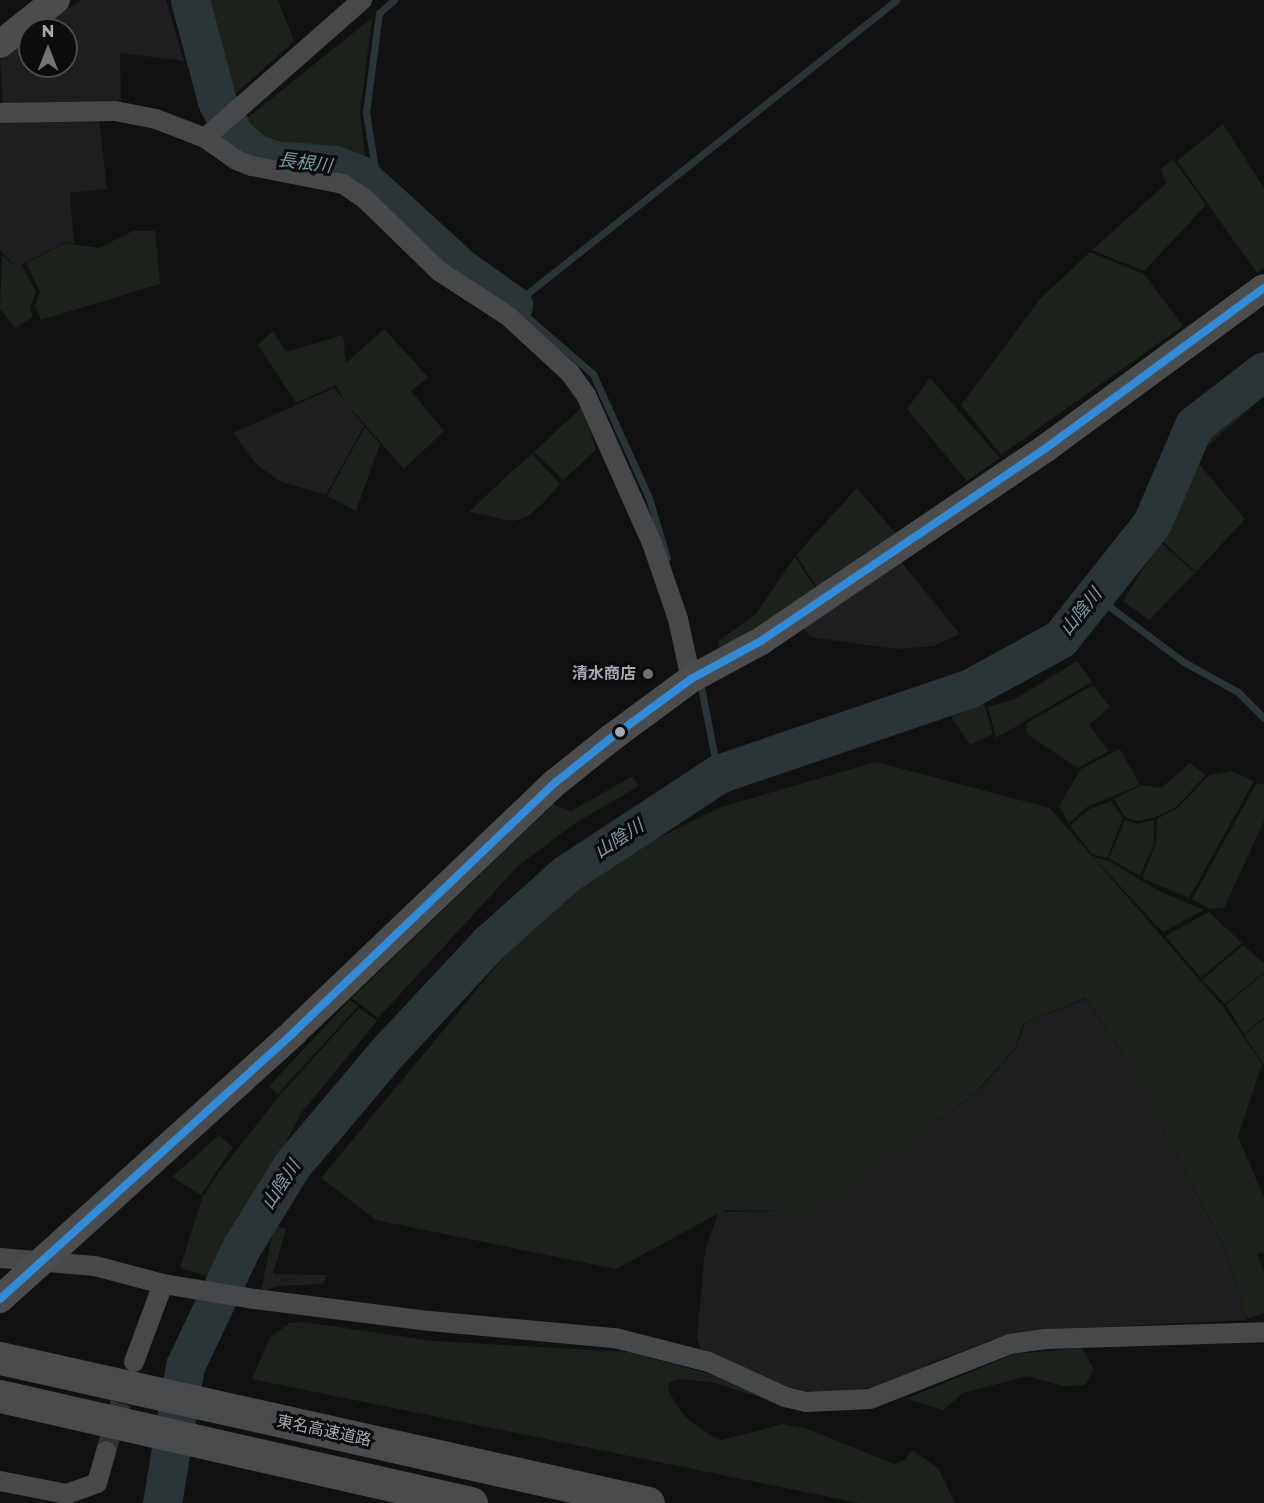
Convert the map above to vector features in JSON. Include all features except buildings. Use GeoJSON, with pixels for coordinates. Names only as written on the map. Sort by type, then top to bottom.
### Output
{"type":"FeatureCollection","features":[{"type":"Feature","properties":{"kind":"highway","name":"東名高速道路"},"geometry":{"type":"LineString","coordinates":[[0,1358],[135,1376],[232,1411],[648,1503]]}},
{"type":"Feature","properties":{"kind":"highway"},"geometry":{"type":"LineString","coordinates":[[0,1396],[114,1438],[225,1448],[471,1503]]}},
{"type":"Feature","properties":{"kind":"main road"},"geometry":{"type":"LineString","coordinates":[[0,44],[56,0]]}},
{"type":"Feature","properties":{"kind":"main road"},"geometry":{"type":"LineString","coordinates":[[0,1299],[294,1032],[556,782],[691,679],[761,641],[1046,448],[1264,288]]}},
{"type":"Feature","properties":{"kind":"street"},"geometry":{"type":"LineString","coordinates":[[210,133],[362,0]]}},
{"type":"Feature","properties":{"kind":"street"},"geometry":{"type":"LineString","coordinates":[[0,113],[116,111],[156,119],[210,133],[236,160],[252,166],[343,184],[365,199],[439,271],[508,316],[556,358],[586,395],[652,543],[678,619],[691,679]]}},
{"type":"Feature","properties":{"kind":"street"},"geometry":{"type":"LineString","coordinates":[[0,1258],[95,1266],[171,1285],[430,1322],[615,1338],[709,1362],[785,1397],[806,1402],[870,1399],[1010,1344],[1058,1338],[1264,1332]]}},
{"type":"Feature","properties":{"kind":"street"},"geometry":{"type":"LineString","coordinates":[[135,1376],[171,1285]]}},
{"type":"Feature","properties":{"kind":"street"},"geometry":{"type":"LineString","coordinates":[[0,1481],[67,1494],[97,1483],[114,1438]]}},
{"type":"Feature","properties":{"kind":"shaded area"},"geometry":{"type":"Polygon","coordinates":[[[81,0],[166,0],[184,61],[120,53],[121,100],[3,104],[0,60],[18,46],[18,78],[78,78],[78,18],[55,18],[81,0]]]}},
{"type":"Feature","properties":{"kind":"shaded area"},"geometry":{"type":"Polygon","coordinates":[[[204,0],[278,0],[294,41],[232,97],[204,0]]]}},
{"type":"Feature","properties":{"kind":"shaded area"},"geometry":{"type":"Polygon","coordinates":[[[372,18],[360,112],[366,167],[325,150],[273,147],[248,132],[241,123],[372,18]]]}},
{"type":"Feature","properties":{"kind":"shaded area"},"geometry":{"type":"Polygon","coordinates":[[[99,120],[107,189],[70,193],[74,244],[65,242],[22,264],[13,264],[0,250],[0,122],[99,120]]]}},
{"type":"Feature","properties":{"kind":"shaded area"},"geometry":{"type":"Polygon","coordinates":[[[1223,124],[1264,188],[1264,268],[1257,273],[1177,161],[1223,124]]]}},
{"type":"Feature","properties":{"kind":"shaded area"},"geometry":{"type":"Polygon","coordinates":[[[1173,159],[1206,205],[1144,271],[1092,250],[1166,184],[1161,169],[1173,159]]]}},
{"type":"Feature","properties":{"kind":"shaded area"},"geometry":{"type":"Polygon","coordinates":[[[133,231],[155,231],[160,284],[41,320],[35,305],[40,291],[26,263],[65,243],[99,248],[133,231]]]}},
{"type":"Feature","properties":{"kind":"shaded area"},"geometry":{"type":"Polygon","coordinates":[[[1090,252],[1144,274],[1183,326],[1001,455],[961,405],[1040,299],[1090,252]]]}},
{"type":"Feature","properties":{"kind":"shaded area"},"geometry":{"type":"Polygon","coordinates":[[[2,255],[12,264],[21,264],[36,292],[30,308],[33,317],[15,328],[0,309],[2,255]]]}},
{"type":"Feature","properties":{"kind":"shaded area"},"geometry":{"type":"Polygon","coordinates":[[[384,329],[428,377],[411,391],[444,431],[404,469],[345,402],[336,385],[296,403],[258,345],[273,331],[286,352],[343,335],[346,363],[384,329]]]}},
{"type":"Feature","properties":{"kind":"shaded area"},"geometry":{"type":"Polygon","coordinates":[[[930,378],[1000,458],[967,481],[907,409],[930,378]]]}},
{"type":"Feature","properties":{"kind":"shaded area"},"geometry":{"type":"Polygon","coordinates":[[[1264,383],[1264,396],[1195,457],[1226,412],[1264,383]]]}},
{"type":"Feature","properties":{"kind":"shaded area"},"geometry":{"type":"Polygon","coordinates":[[[334,388],[364,426],[326,495],[279,481],[256,464],[233,433],[334,388]]]}},
{"type":"Feature","properties":{"kind":"shaded area"},"geometry":{"type":"Polygon","coordinates":[[[583,406],[596,450],[563,480],[534,452],[583,406]]]}},
{"type":"Feature","properties":{"kind":"shaded area"},"geometry":{"type":"Polygon","coordinates":[[[365,427],[380,444],[356,511],[327,496],[365,427]]]}},
{"type":"Feature","properties":{"kind":"shaded area"},"geometry":{"type":"Polygon","coordinates":[[[532,454],[560,484],[544,502],[527,517],[513,521],[469,512],[513,470],[520,477],[514,470],[532,454]]]}},
{"type":"Feature","properties":{"kind":"shaded area"},"geometry":{"type":"Polygon","coordinates":[[[1195,459],[1245,519],[1196,572],[1160,539],[1195,459]]]}},
{"type":"Feature","properties":{"kind":"shaded area"},"geometry":{"type":"Polygon","coordinates":[[[857,488],[897,535],[818,589],[796,555],[857,488]]]}},
{"type":"Feature","properties":{"kind":"shaded area"},"geometry":{"type":"Polygon","coordinates":[[[1160,542],[1195,573],[1149,620],[1123,601],[1160,542]]]}},
{"type":"Feature","properties":{"kind":"shaded area"},"geometry":{"type":"Polygon","coordinates":[[[795,557],[816,589],[719,650],[718,641],[755,615],[795,557]]]}},
{"type":"Feature","properties":{"kind":"shaded area"},"geometry":{"type":"Polygon","coordinates":[[[902,563],[960,634],[934,646],[897,649],[810,637],[803,628],[902,563]]]}},
{"type":"Feature","properties":{"kind":"shaded area"},"geometry":{"type":"Polygon","coordinates":[[[1077,661],[1092,682],[996,738],[988,707],[1017,698],[1077,661]]]}},
{"type":"Feature","properties":{"kind":"shaded area"},"geometry":{"type":"Polygon","coordinates":[[[1093,685],[1110,707],[1089,725],[1109,751],[1078,768],[1027,734],[1027,723],[1093,685]]]}},
{"type":"Feature","properties":{"kind":"shaded area"},"geometry":{"type":"Polygon","coordinates":[[[984,703],[993,734],[970,745],[951,717],[984,703]]]}},
{"type":"Feature","properties":{"kind":"shaded area"},"geometry":{"type":"Polygon","coordinates":[[[1120,749],[1140,785],[1087,807],[1069,823],[1059,806],[1081,769],[1120,749]]]}},
{"type":"Feature","properties":{"kind":"shaded area"},"geometry":{"type":"Polygon","coordinates":[[[876,762],[1050,808],[1224,1008],[1262,1064],[1238,1136],[1264,1198],[1264,1252],[1257,1254],[1264,1271],[1264,1313],[1246,1319],[1226,1250],[1128,1062],[1086,998],[1023,1024],[1015,1048],[977,1091],[820,1211],[725,1210],[616,1269],[376,1220],[321,1178],[548,904],[630,852],[721,807],[876,762]]]}},
{"type":"Feature","properties":{"kind":"shaded area"},"geometry":{"type":"Polygon","coordinates":[[[1190,763],[1206,775],[1176,807],[1154,818],[1136,821],[1125,817],[1114,799],[1142,785],[1161,788],[1190,763]]]}},
{"type":"Feature","properties":{"kind":"shaded area"},"geometry":{"type":"Polygon","coordinates":[[[1232,771],[1254,781],[1189,898],[1142,878],[1156,843],[1157,819],[1178,808],[1209,775],[1232,771]]]}},
{"type":"Feature","properties":{"kind":"shaded area"},"geometry":{"type":"Polygon","coordinates":[[[633,776],[639,786],[574,824],[518,866],[378,1018],[352,998],[553,804],[571,811],[633,776]]]}},
{"type":"Feature","properties":{"kind":"shaded area"},"geometry":{"type":"Polygon","coordinates":[[[1256,784],[1264,784],[1264,821],[1224,908],[1209,909],[1192,899],[1256,784]]]}},
{"type":"Feature","properties":{"kind":"shaded area"},"geometry":{"type":"Polygon","coordinates":[[[1111,801],[1123,818],[1107,858],[1092,854],[1070,826],[1089,809],[1111,801]]]}},
{"type":"Feature","properties":{"kind":"shaded area"},"geometry":{"type":"Polygon","coordinates":[[[1125,820],[1137,824],[1154,820],[1154,844],[1140,876],[1109,858],[1125,820]]]}},
{"type":"Feature","properties":{"kind":"shaded area"},"geometry":{"type":"Polygon","coordinates":[[[1093,857],[1109,861],[1161,892],[1204,910],[1163,932],[1093,857]]]}},
{"type":"Feature","properties":{"kind":"shaded area"},"geometry":{"type":"Polygon","coordinates":[[[1209,912],[1242,943],[1201,978],[1165,936],[1209,912]]]}},
{"type":"Feature","properties":{"kind":"shaded area"},"geometry":{"type":"Polygon","coordinates":[[[1243,945],[1264,963],[1264,972],[1225,1004],[1202,980],[1243,945]]]}},
{"type":"Feature","properties":{"kind":"shaded area"},"geometry":{"type":"Polygon","coordinates":[[[1264,973],[1264,1017],[1244,1034],[1226,1005],[1264,973]]]}},
{"type":"Feature","properties":{"kind":"shaded area"},"geometry":{"type":"Polygon","coordinates":[[[1086,999],[1129,1064],[1226,1251],[1246,1320],[1058,1329],[995,1339],[930,1363],[891,1385],[823,1394],[778,1386],[702,1356],[697,1338],[705,1250],[719,1212],[821,1210],[979,1090],[1016,1048],[1024,1024],[1086,999]]]}},
{"type":"Feature","properties":{"kind":"shaded area"},"geometry":{"type":"Polygon","coordinates":[[[350,1000],[358,1006],[278,1094],[269,1086],[350,1000]]]}},
{"type":"Feature","properties":{"kind":"shaded area"},"geometry":{"type":"Polygon","coordinates":[[[359,1008],[377,1021],[301,1113],[285,1144],[283,1165],[257,1200],[218,1279],[180,1268],[202,1198],[219,1172],[281,1094],[359,1008]]]}},
{"type":"Feature","properties":{"kind":"shaded area"},"geometry":{"type":"Polygon","coordinates":[[[1264,1019],[1264,1063],[1263,1064],[1244,1035],[1264,1019]]]}},
{"type":"Feature","properties":{"kind":"shaded area"},"geometry":{"type":"Polygon","coordinates":[[[219,1135],[233,1147],[201,1195],[172,1177],[219,1135]]]}},
{"type":"Feature","properties":{"kind":"shaded area"},"geometry":{"type":"Polygon","coordinates":[[[274,1225],[286,1229],[273,1274],[327,1275],[323,1284],[277,1286],[261,1292],[274,1225]]]}},
{"type":"Feature","properties":{"kind":"shaded area"},"geometry":{"type":"Polygon","coordinates":[[[305,1322],[432,1341],[629,1352],[720,1377],[771,1401],[712,1382],[677,1379],[669,1383],[668,1391],[685,1417],[713,1437],[721,1440],[783,1424],[808,1429],[894,1464],[905,1460],[912,1450],[938,1468],[955,1503],[859,1503],[252,1379],[270,1337],[290,1323],[305,1322]]]}},
{"type":"Feature","properties":{"kind":"shaded area"},"geometry":{"type":"Polygon","coordinates":[[[1082,1348],[1094,1369],[1085,1385],[1063,1386],[1027,1376],[963,1393],[943,1410],[906,1399],[1014,1354],[1082,1348]]]}},
{"type":"Feature","properties":{"kind":"waterway","name":"長根川"},"geometry":{"type":"LineString","coordinates":[[190,0],[217,101],[234,135],[254,153],[274,160],[335,165],[358,174],[461,268],[513,305]]}},
{"type":"Feature","properties":{"kind":"waterway"},"geometry":{"type":"LineString","coordinates":[[391,206],[376,174],[366,113],[379,13],[394,0]]}},
{"type":"Feature","properties":{"kind":"waterway"},"geometry":{"type":"LineString","coordinates":[[667,558],[649,498],[593,374],[513,305],[896,0]]}},
{"type":"Feature","properties":{"kind":"waterway","name":"山陰川"},"geometry":{"type":"LineString","coordinates":[[162,1503],[185,1366],[241,1248],[292,1165],[391,1048],[489,943],[566,874],[718,774],[970,688],[1060,639],[1152,523],[1194,425],[1264,371]]}},
{"type":"Feature","properties":{"kind":"waterway"},"geometry":{"type":"LineString","coordinates":[[1094,595],[1184,662],[1238,692],[1264,718]]}},
{"type":"Feature","properties":{"kind":"waterway"},"geometry":{"type":"LineString","coordinates":[[700,682],[718,774]]}},
{"type":"Feature","properties":{"kind":"tunnel"},"geometry":{"type":"LineString","coordinates":[[106,1451],[129,1376]]}},
{"type":"Feature","properties":{"kind":"transit line"},"geometry":{"type":"LineString","coordinates":[[0,1299],[294,1032],[556,782],[611,738],[691,679],[761,641],[1046,448],[1264,288]]}},
{"type":"Feature","properties":{"kind":"place","name":"清水商店"},"geometry":{"type":"Point","coordinates":[648,674]}}]}
